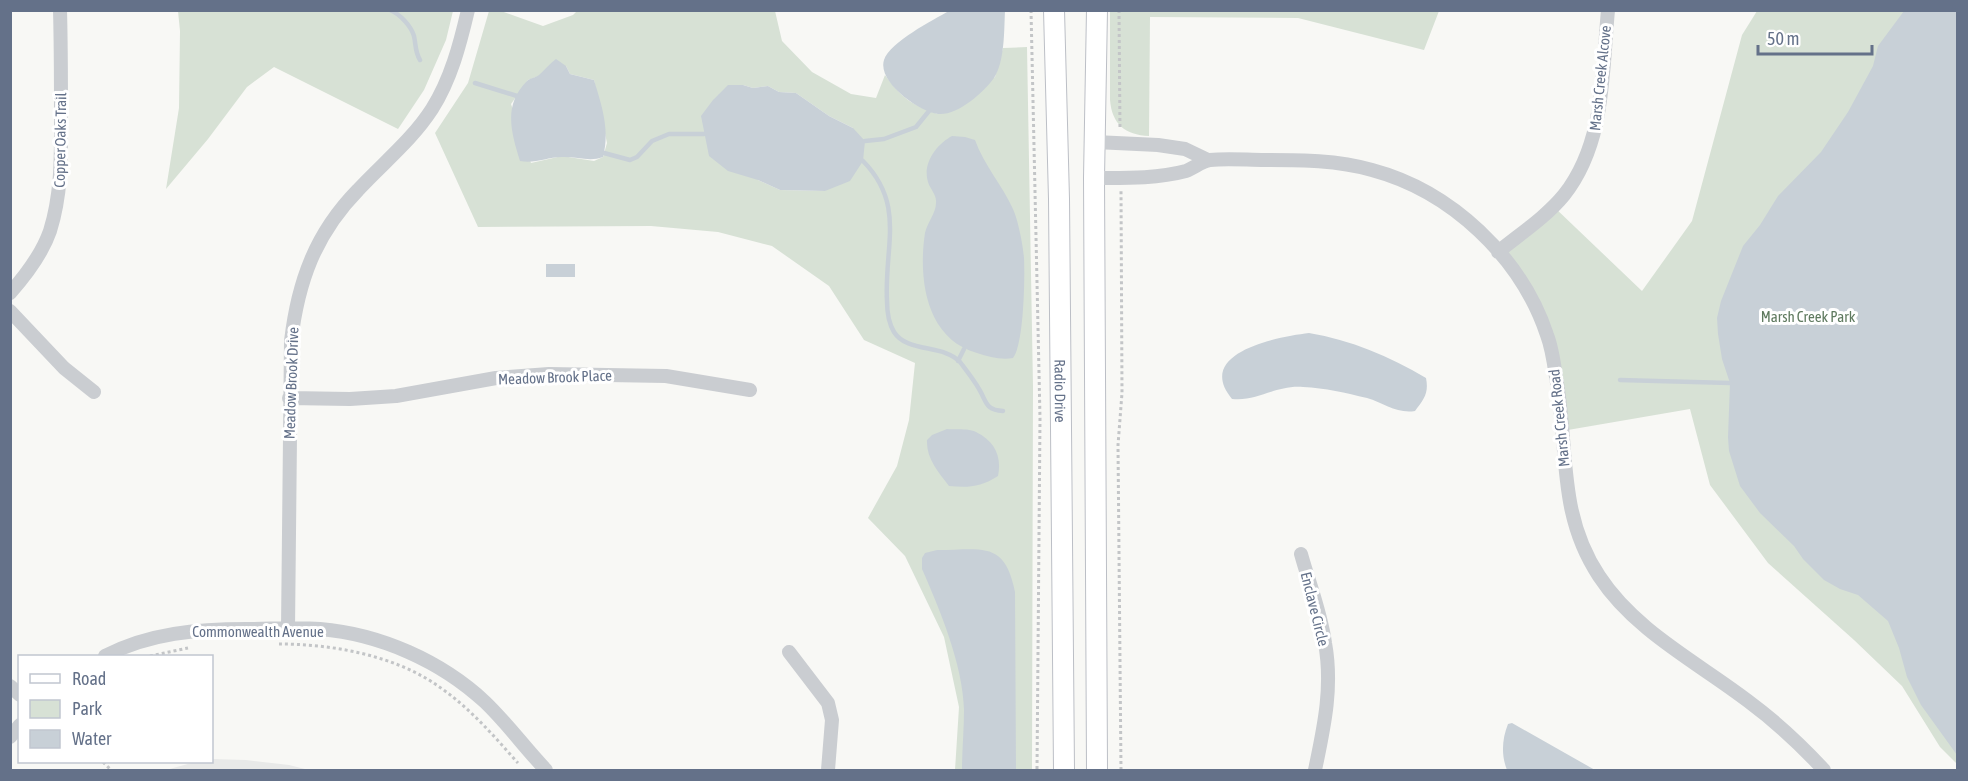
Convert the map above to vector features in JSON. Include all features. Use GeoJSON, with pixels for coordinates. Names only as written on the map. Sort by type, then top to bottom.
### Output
{"type":"FeatureCollection","features":[{"type":"Feature","properties":{"kind":"main road","name":"Radio Drive"},"geometry":{"type":"LineString","coordinates":[[1054,10],[1059,199],[1064,771]]}},
{"type":"Feature","properties":{"kind":"main road"},"geometry":{"type":"LineString","coordinates":[[1097,10],[1094,178],[1097,771]]}},
{"type":"Feature","properties":{"kind":"street","name":"Copper Oaks Trail"},"geometry":{"type":"LineString","coordinates":[[10,293],[24,278],[38,256],[57,208],[61,174],[60,10]]}},
{"type":"Feature","properties":{"kind":"street","name":"Meadow Brook Drive"},"geometry":{"type":"LineString","coordinates":[[288,629],[291,341],[294,312],[302,282],[312,256],[339,209],[403,146],[433,108],[454,65],[468,10]]}},
{"type":"Feature","properties":{"kind":"street","name":"Marsh Creek Alcove"},"geometry":{"type":"LineString","coordinates":[[1498,252],[1536,223],[1563,197],[1584,165],[1597,126],[1608,10]]}},
{"type":"Feature","properties":{"kind":"street","name":"Marsh Creek Road"},"geometry":{"type":"LineString","coordinates":[[1095,142],[1158,145],[1185,149],[1208,160]]}},
{"type":"Feature","properties":{"kind":"street","name":"Marsh Creek Road"},"geometry":{"type":"LineString","coordinates":[[1094,178],[1161,176],[1188,170],[1208,160],[1311,159],[1374,170],[1406,182],[1460,214],[1482,232],[1519,279],[1548,336],[1560,396],[1570,511],[1581,543],[1599,577],[1621,604],[1644,626],[1750,702],[1810,755],[1824,771]]}},
{"type":"Feature","properties":{"kind":"street"},"geometry":{"type":"LineString","coordinates":[[10,311],[64,368],[94,392]]}},
{"type":"Feature","properties":{"kind":"street","name":"Meadow Brook Place"},"geometry":{"type":"LineString","coordinates":[[289,398],[350,399],[396,396],[496,378],[549,374],[666,376],[750,390]]}},
{"type":"Feature","properties":{"kind":"street","name":"Enclave Circle"},"geometry":{"type":"LineString","coordinates":[[1301,554],[1325,641],[1328,669],[1325,726],[1315,771]]}},
{"type":"Feature","properties":{"kind":"street","name":"Commonwealth Avenue"},"geometry":{"type":"LineString","coordinates":[[110,655],[166,634],[221,629],[320,629],[345,633],[399,648],[424,659],[466,686],[485,702],[546,771]]}},
{"type":"Feature","properties":{"kind":"street"},"geometry":{"type":"LineString","coordinates":[[789,652],[828,703],[832,720],[828,771]]}},
{"type":"Feature","properties":{"kind":"path"},"geometry":{"type":"LineString","coordinates":[[1031,10],[1040,418],[1037,771]]}},
{"type":"Feature","properties":{"kind":"path"},"geometry":{"type":"LineString","coordinates":[[1119,10],[1119,121]]}},
{"type":"Feature","properties":{"kind":"path"},"geometry":{"type":"LineString","coordinates":[[1121,197],[1122,393],[1118,445],[1121,771]]}},
{"type":"Feature","properties":{"kind":"path"},"geometry":{"type":"LineString","coordinates":[[276,644],[325,646],[365,655],[410,671],[436,684],[462,704],[484,724],[519,764]]}},
{"type":"Feature","properties":{"kind":"path"},"geometry":{"type":"LineString","coordinates":[[158,655],[192,647]]}},
{"type":"Feature","properties":{"kind":"shaded area"},"geometry":{"type":"Polygon","coordinates":[[[213,759],[246,760],[289,765],[309,770],[166,770],[191,763],[213,763],[213,759]]]}},
{"type":"Feature","properties":{"kind":"green space"},"geometry":{"type":"Polygon","coordinates":[[[178,10],[453,11],[446,40],[424,90],[398,129],[274,67],[247,87],[166,189],[179,108],[178,10]]]}},
{"type":"Feature","properties":{"kind":"green space"},"geometry":{"type":"Polygon","coordinates":[[[1110,10],[1439,11],[1424,50],[1298,18],[1150,17],[1149,136],[1133,133],[1121,127],[1111,108],[1110,10]]]}},
{"type":"Feature","properties":{"kind":"green space"},"geometry":{"type":"Polygon","coordinates":[[[489,11],[501,11],[543,26],[573,15],[577,11],[775,11],[782,41],[812,72],[851,94],[876,98],[885,75],[908,100],[938,114],[995,77],[1003,48],[1027,47],[1033,386],[1032,770],[955,770],[959,707],[944,637],[905,556],[868,518],[897,466],[909,420],[915,363],[864,340],[829,286],[772,246],[718,232],[651,226],[478,227],[435,133],[468,83],[489,11]],[[566,66],[528,80],[511,104],[531,163],[562,156],[594,161],[603,157],[607,143],[594,80],[570,74],[566,66]],[[743,85],[758,180],[780,190],[825,191],[853,128],[829,116],[796,93],[779,92],[768,86],[753,88],[743,85]]]}},
{"type":"Feature","properties":{"kind":"green space","name":"Marsh Creek Park"},"geometry":{"type":"Polygon","coordinates":[[[1757,11],[1957,11],[1957,764],[1940,747],[1902,686],[1768,563],[1710,485],[1690,409],[1562,431],[1548,336],[1498,252],[1553,206],[1642,291],[1692,221],[1742,35],[1757,11]]]}},
{"type":"Feature","properties":{"kind":"water"},"geometry":{"type":"Polygon","coordinates":[[[949,11],[1005,11],[1003,45],[998,71],[983,90],[961,107],[945,114],[938,114],[911,102],[893,86],[884,69],[884,60],[894,46],[903,39],[949,11]]]}},
{"type":"Feature","properties":{"kind":"water","name":"Marsh Creek Park"},"geometry":{"type":"Polygon","coordinates":[[[1904,11],[1957,11],[1957,755],[1921,705],[1907,677],[1888,621],[1858,595],[1824,580],[1760,513],[1740,486],[1729,451],[1730,383],[1722,359],[1718,334],[1717,318],[1721,301],[1743,246],[1760,225],[1778,196],[1821,152],[1848,112],[1873,66],[1878,46],[1904,11]]]}},
{"type":"Feature","properties":{"kind":"water"},"geometry":{"type":"Polygon","coordinates":[[[556,59],[566,66],[570,74],[594,80],[605,127],[603,157],[589,159],[558,157],[532,162],[520,161],[511,119],[515,100],[519,90],[527,81],[539,75],[556,59]]]}},
{"type":"Feature","properties":{"kind":"water"},"geometry":{"type":"Polygon","coordinates":[[[728,85],[753,88],[768,86],[779,92],[796,93],[829,116],[853,128],[865,141],[863,161],[850,181],[825,191],[780,190],[758,180],[728,171],[709,156],[701,116],[728,85]]]}},
{"type":"Feature","properties":{"kind":"water"},"geometry":{"type":"Polygon","coordinates":[[[952,136],[975,140],[983,158],[1009,200],[1017,219],[1023,253],[1024,280],[1022,325],[1013,358],[990,357],[960,346],[946,335],[929,305],[923,269],[923,251],[925,233],[936,207],[936,200],[928,182],[927,168],[936,149],[952,136]]]}},
{"type":"Feature","properties":{"kind":"water"},"geometry":{"type":"Polygon","coordinates":[[[546,264],[575,264],[575,277],[546,277],[546,264]]]}},
{"type":"Feature","properties":{"kind":"water"},"geometry":{"type":"Polygon","coordinates":[[[1309,333],[1369,350],[1426,378],[1427,388],[1423,399],[1415,411],[1408,412],[1396,410],[1367,398],[1311,388],[1284,388],[1250,398],[1232,399],[1223,383],[1223,370],[1231,359],[1244,350],[1260,344],[1309,333]]]}},
{"type":"Feature","properties":{"kind":"water"},"geometry":{"type":"Polygon","coordinates":[[[947,429],[973,431],[988,440],[998,456],[998,476],[974,486],[949,486],[933,464],[927,447],[927,440],[932,435],[947,429]]]}},
{"type":"Feature","properties":{"kind":"water"},"geometry":{"type":"Polygon","coordinates":[[[937,550],[989,552],[998,556],[1011,575],[1015,592],[1016,770],[962,770],[964,710],[960,675],[943,620],[922,569],[922,558],[925,553],[937,550]]]}},
{"type":"Feature","properties":{"kind":"water"},"geometry":{"type":"Polygon","coordinates":[[[1512,723],[1595,770],[1507,770],[1503,741],[1508,724],[1512,723]]]}},
{"type":"Feature","properties":{"kind":"waterway"},"geometry":{"type":"LineString","coordinates":[[390,10],[401,17],[410,28],[420,60]]}},
{"type":"Feature","properties":{"kind":"waterway"},"geometry":{"type":"LineString","coordinates":[[475,83],[517,96]]}},
{"type":"Feature","properties":{"kind":"waterway"},"geometry":{"type":"LineString","coordinates":[[865,141],[884,139],[916,127],[929,111]]}},
{"type":"Feature","properties":{"kind":"waterway"},"geometry":{"type":"LineString","coordinates":[[604,153],[630,160],[637,157],[652,141],[669,134],[704,134]]}},
{"type":"Feature","properties":{"kind":"waterway"},"geometry":{"type":"LineString","coordinates":[[863,161],[876,177],[889,210],[887,305],[889,321],[894,332],[908,343],[953,356],[960,362],[987,404],[993,409],[1003,411]]}},
{"type":"Feature","properties":{"kind":"waterway"},"geometry":{"type":"LineString","coordinates":[[958,361],[964,349]]}},
{"type":"Feature","properties":{"kind":"waterway"},"geometry":{"type":"LineString","coordinates":[[1620,380],[1730,383]]}}]}
